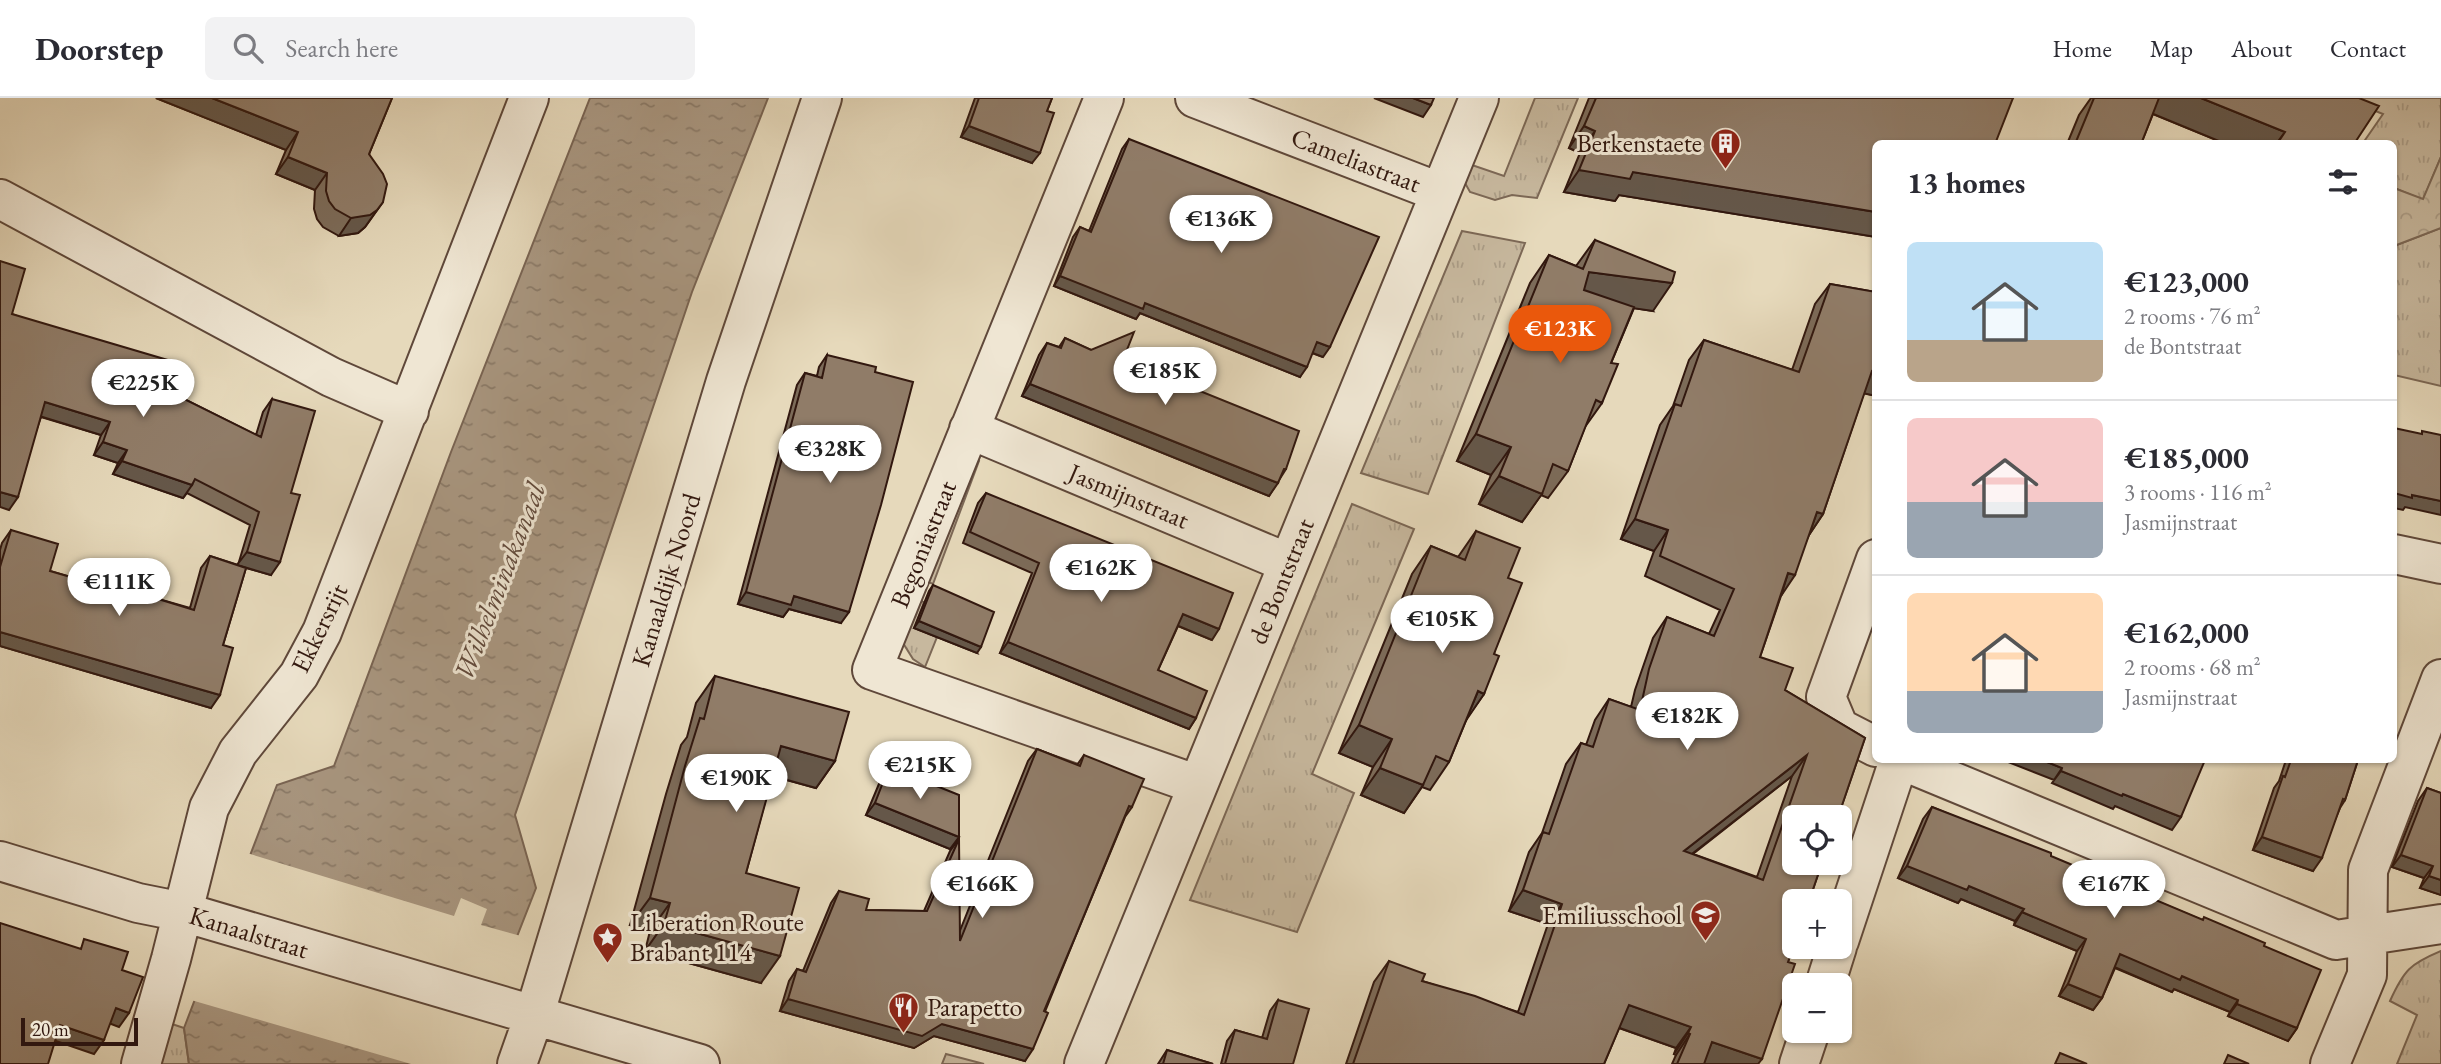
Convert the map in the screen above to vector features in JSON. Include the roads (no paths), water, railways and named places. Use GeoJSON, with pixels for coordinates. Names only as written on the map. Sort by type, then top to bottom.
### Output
{"type":"FeatureCollection","features":[{"type":"Feature","properties":{"kind":"street","name":"Ekkersrijt"},"geometry":{"type":"LineString","coordinates":[[141,1064],[209,808],[243,744],[299,675],[312,653],[360,538],[529,98]]}},
{"type":"Feature","properties":{"kind":"street","name":"Kanaaldijk Noord"},"geometry":{"type":"LineString","coordinates":[[517,1064],[534,1016],[726,381],[822,98]]}},
{"type":"Feature","properties":{"kind":"street","name":"Begoniastraat"},"geometry":{"type":"LineString","coordinates":[[1104,98],[872,670],[1198,785]]}},
{"type":"Feature","properties":{"kind":"street","name":"Cameliastraat"},"geometry":{"type":"LineString","coordinates":[[1195,98],[1439,192]]}},
{"type":"Feature","properties":{"kind":"street","name":"de Bontstraat"},"geometry":{"type":"LineString","coordinates":[[1084,1064],[1479,98]]}},
{"type":"Feature","properties":{"kind":"street"},"geometry":{"type":"LineString","coordinates":[[0,199],[331,377],[409,411]]}},
{"type":"Feature","properties":{"kind":"street","name":"Jasmijnstraat"},"geometry":{"type":"LineString","coordinates":[[969,429],[1288,564]]}},
{"type":"Feature","properties":{"kind":"street"},"geometry":{"type":"LineString","coordinates":[[2397,555],[2441,564]]}},
{"type":"Feature","properties":{"kind":"street"},"geometry":{"type":"LineString","coordinates":[[1872,570],[1826,697],[1839,728],[1872,745]]}},
{"type":"Feature","properties":{"kind":"street"},"geometry":{"type":"LineString","coordinates":[[2330,1064],[2367,975],[2368,870],[2441,679]]}},
{"type":"Feature","properties":{"kind":"street"},"geometry":{"type":"LineString","coordinates":[[1852,902],[1899,763]]}},
{"type":"Feature","properties":{"kind":"street"},"geometry":{"type":"LineString","coordinates":[[1907,763],[2336,940],[2441,924]]}},
{"type":"Feature","properties":{"kind":"street","name":"Kanaalstraat"},"geometry":{"type":"LineString","coordinates":[[0,861],[700,1064]]}},
{"type":"Feature","properties":{"kind":"street"},"geometry":{"type":"LineString","coordinates":[[1799,1064],[1806,1043]]}},
{"type":"Feature","properties":{"kind":"water","name":"Wilhelminakanaal"},"geometry":{"type":"Polygon","coordinates":[[[590,98],[768,98],[692,292],[515,815],[536,888],[467,1064],[189,1064],[184,1028],[277,785],[334,766],[451,452],[590,98]]]}},
{"type":"Feature","properties":{"kind":"place","name":"Berkenstaete"},"geometry":{"type":"Point","coordinates":[1725,170]}},
{"type":"Feature","properties":{"kind":"place","name":"Emiliusschool"},"geometry":{"type":"Point","coordinates":[1705,942]}},
{"type":"Feature","properties":{"kind":"place","name":"Liberation Route Brabant 114"},"geometry":{"type":"Point","coordinates":[607,964]}},
{"type":"Feature","properties":{"kind":"place","name":"Parapetto"},"geometry":{"type":"Point","coordinates":[904,1034]}}]}
